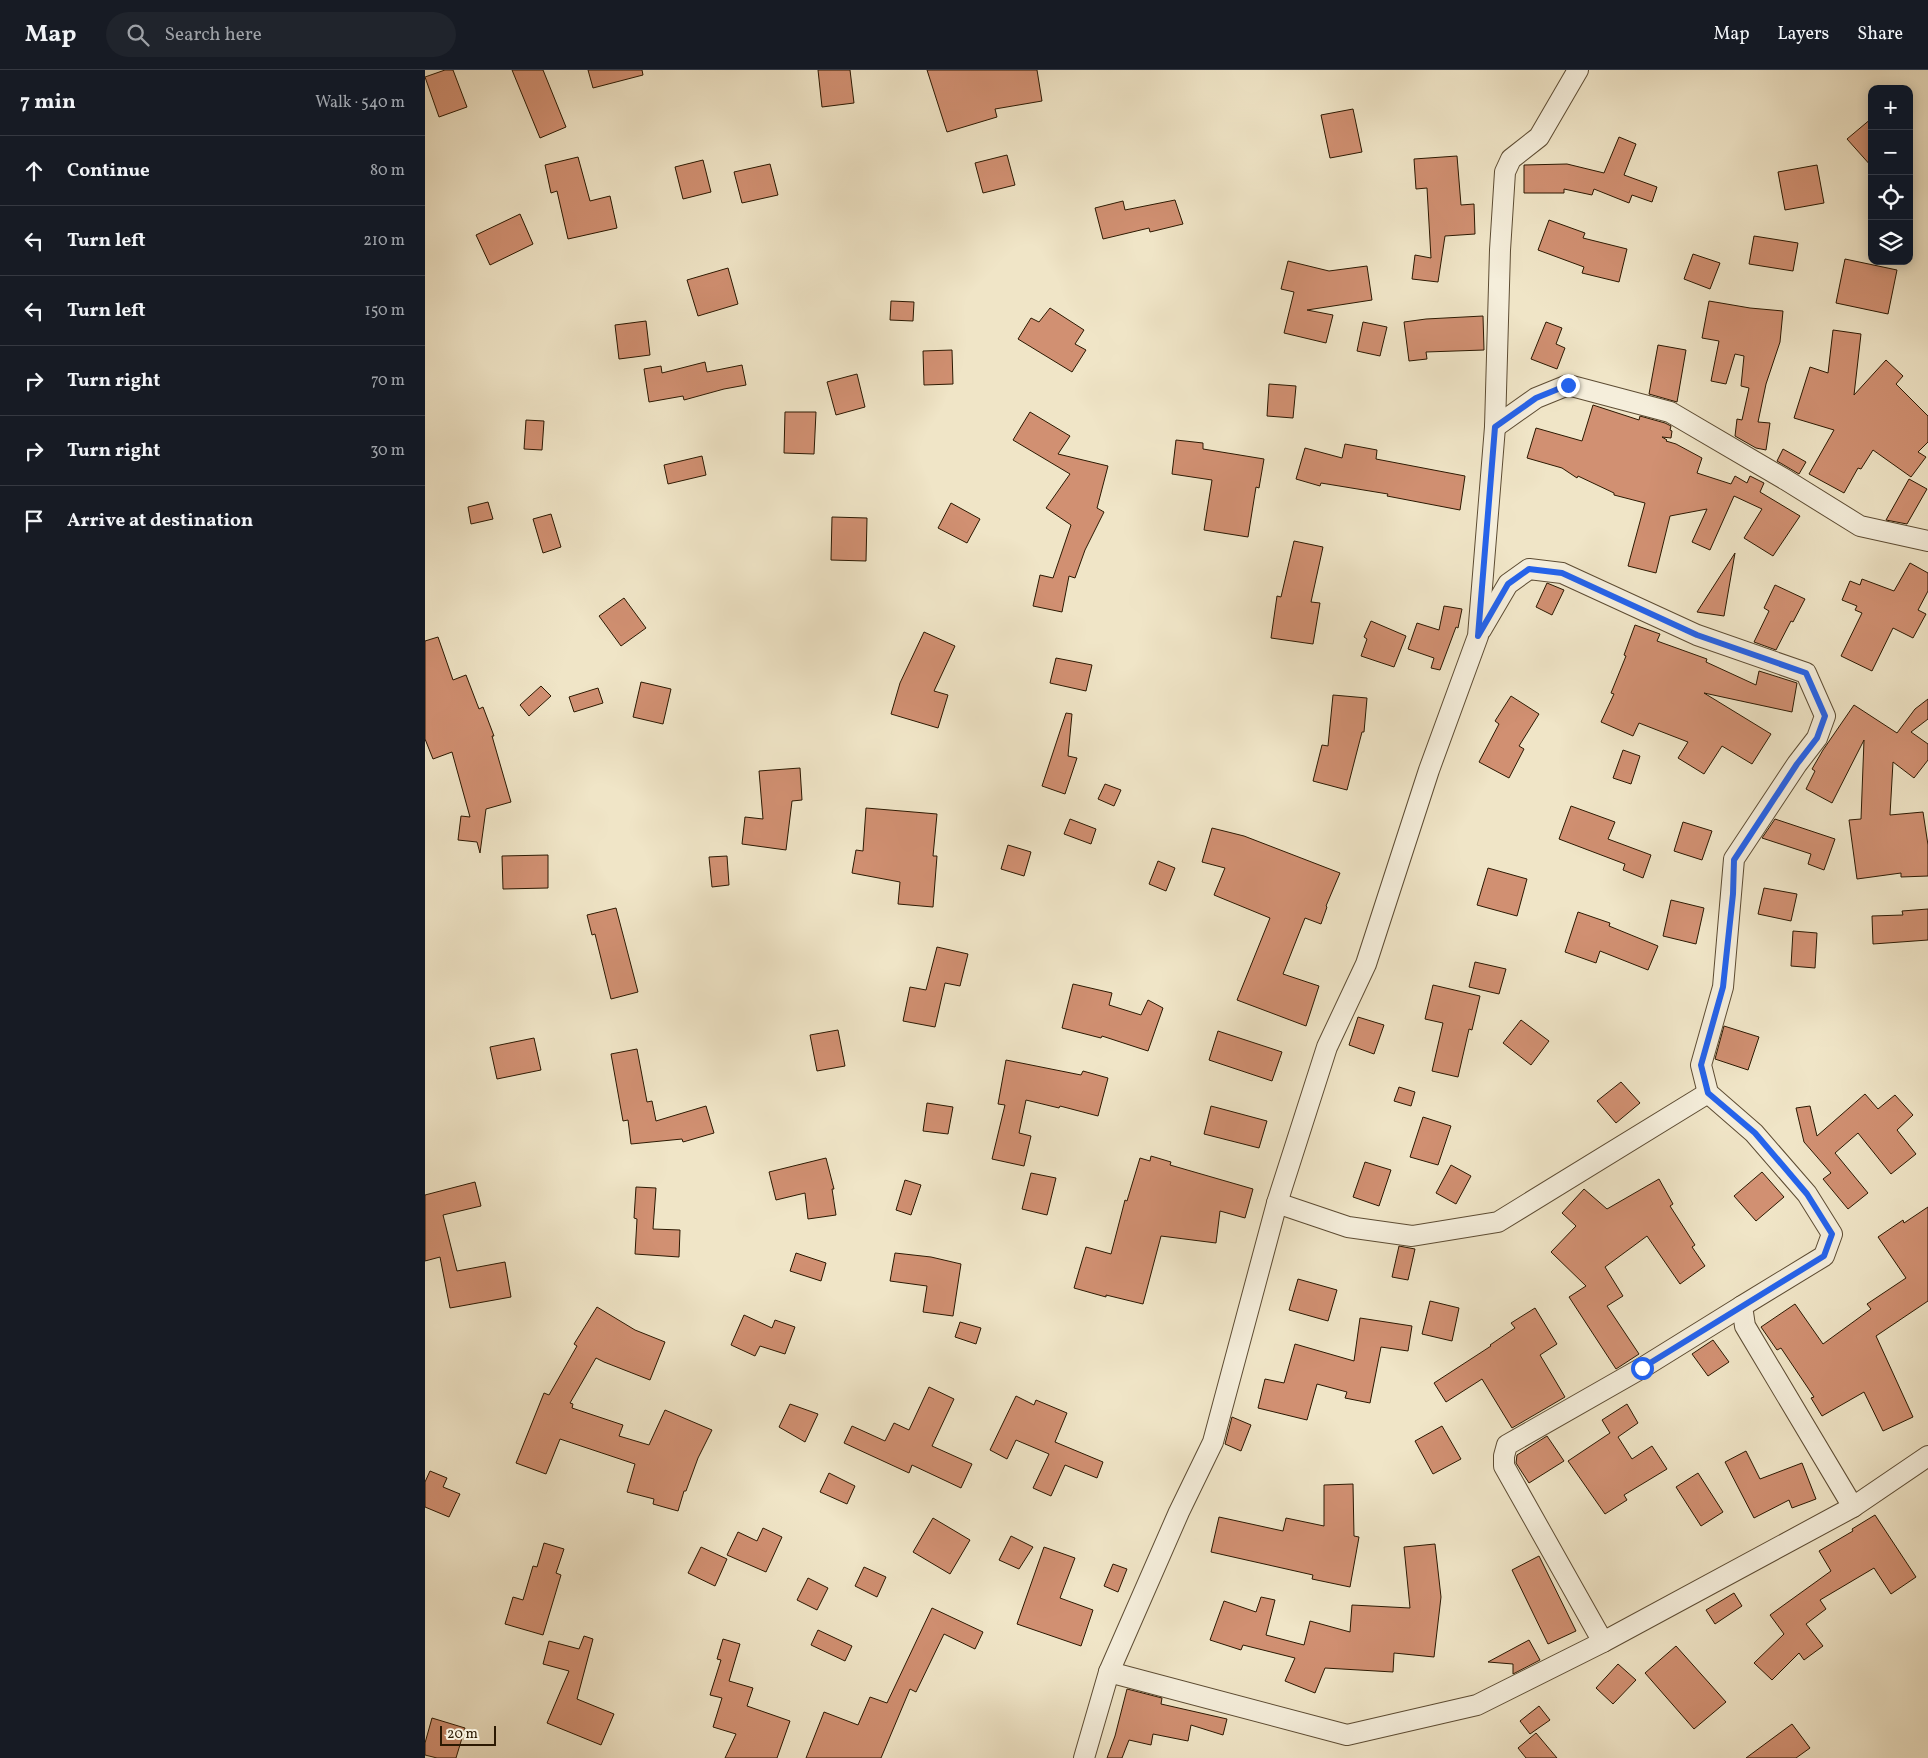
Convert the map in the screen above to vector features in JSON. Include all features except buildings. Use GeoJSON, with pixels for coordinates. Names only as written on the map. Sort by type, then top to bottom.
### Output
{"type":"FeatureCollection","features":[{"type":"Feature","properties":{"kind":"street"},"geometry":{"type":"LineString","coordinates":[[1478,636],[1495,427],[1500,250],[1505,172],[1511,159],[1539,138],[1578,70]]}},
{"type":"Feature","properties":{"kind":"street"},"geometry":{"type":"LineString","coordinates":[[1495,427],[1536,398],[1568,385],[1670,412],[1860,526],[1928,541]]}},
{"type":"Feature","properties":{"kind":"street"},"geometry":{"type":"LineString","coordinates":[[1084,1758],[1109,1672],[1179,1512],[1213,1442],[1277,1203],[1327,1048],[1366,964],[1429,770],[1478,636],[1508,584],[1529,569],[1562,573],[1697,635],[1806,673],[1825,716],[1817,738],[1797,764],[1734,860],[1733,894],[1723,987],[1701,1065],[1708,1093],[1755,1133],[1807,1194],[1832,1234],[1824,1256],[1642,1368],[1507,1445],[1504,1456],[1504,1466],[1603,1642]]}},
{"type":"Feature","properties":{"kind":"street"},"geometry":{"type":"LineString","coordinates":[[1277,1203],[1348,1227],[1412,1236],[1498,1222],[1708,1093]]}},
{"type":"Feature","properties":{"kind":"street"},"geometry":{"type":"LineString","coordinates":[[1742,1306],[1745,1326],[1853,1507]]}},
{"type":"Feature","properties":{"kind":"street"},"geometry":{"type":"LineString","coordinates":[[1109,1672],[1347,1735],[1477,1705],[1603,1642],[1853,1507],[1928,1456]]}},
{"type":"Feature","properties":{"kind":"route"},"geometry":{"type":"LineString","coordinates":[[1568,385],[1536,398],[1495,427],[1478,636],[1508,584],[1529,569],[1562,573],[1697,635],[1806,673],[1825,716],[1817,738],[1797,764],[1734,860],[1733,894],[1723,987],[1701,1065],[1708,1093],[1755,1133],[1807,1194],[1832,1234],[1824,1256],[1642,1368]]}}]}
